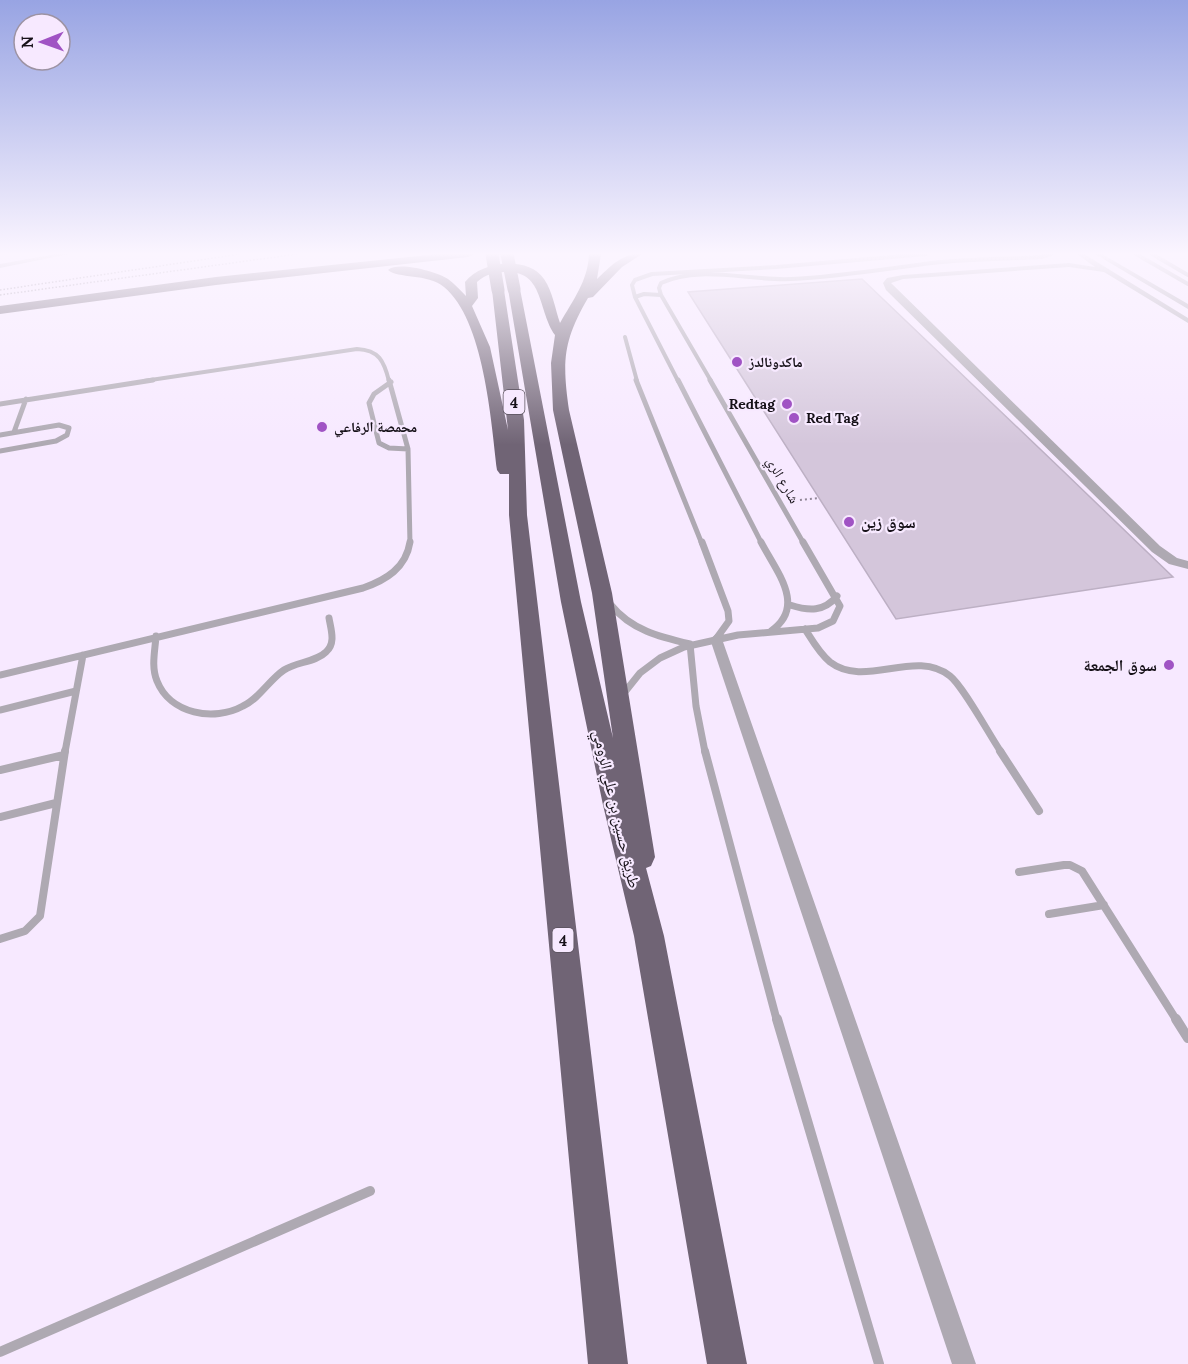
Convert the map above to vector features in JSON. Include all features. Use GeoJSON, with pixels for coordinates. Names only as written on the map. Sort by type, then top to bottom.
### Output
{"type":"FeatureCollection","features":[{"type":"Feature","properties":{"kind":"highway"},"geometry":{"type":"LineString","coordinates":[[471,318],[484,351],[506,471],[518,515]]}},
{"type":"Feature","properties":{"kind":"highway","name":"طريق حسين بن علي الرومي"},"geometry":{"type":"LineString","coordinates":[[508,318],[519,464],[518,515],[608,1364]]}},
{"type":"Feature","properties":{"kind":"highway","name":"طريق حسين بن علي الرومي"},"geometry":{"type":"LineString","coordinates":[[512,318],[616,806],[649,936],[727,1364]]}},
{"type":"Feature","properties":{"kind":"highway"},"geometry":{"type":"LineString","coordinates":[[552,318],[562,335]]}},
{"type":"Feature","properties":{"kind":"highway"},"geometry":{"type":"LineString","coordinates":[[571,318],[562,335],[558,358],[561,410],[602,592],[620,701],[649,936]]}},
{"type":"Feature","properties":{"kind":"street"},"geometry":{"type":"LineString","coordinates":[[919,318],[1156,549],[1173,561],[1188,566]]}},
{"type":"Feature","properties":{"kind":"street"},"geometry":{"type":"LineString","coordinates":[[716,639],[964,1364]]}},
{"type":"Feature","properties":{"kind":"lane"},"geometry":{"type":"LineString","coordinates":[[646,318],[787,592],[790,605],[788,616],[769,632]]}},
{"type":"Feature","properties":{"kind":"lane","name":"شارع الري"},"geometry":{"type":"LineString","coordinates":[[674,318],[837,596]]}},
{"type":"Feature","properties":{"kind":"lane"},"geometry":{"type":"LineString","coordinates":[[625,337],[636,379],[726,602],[729,624],[716,639]]}},
{"type":"Feature","properties":{"kind":"lane"},"geometry":{"type":"LineString","coordinates":[[0,404],[353,348],[366,349],[380,356],[391,382],[408,450],[410,546],[405,560],[393,573],[363,588],[0,675]]}},
{"type":"Feature","properties":{"kind":"lane"},"geometry":{"type":"LineString","coordinates":[[391,382],[374,394],[369,403],[378,440],[385,447],[408,450]]}},
{"type":"Feature","properties":{"kind":"lane"},"geometry":{"type":"LineString","coordinates":[[14,432],[26,399]]}},
{"type":"Feature","properties":{"kind":"lane"},"geometry":{"type":"LineString","coordinates":[[0,435],[62,425],[69,428],[67,435],[60,440],[0,451]]}},
{"type":"Feature","properties":{"kind":"lane"},"geometry":{"type":"LineString","coordinates":[[602,592],[615,611],[635,626],[660,638],[690,644]]}},
{"type":"Feature","properties":{"kind":"lane"},"geometry":{"type":"LineString","coordinates":[[790,605],[805,610],[820,610],[831,605],[837,596]]}},
{"type":"Feature","properties":{"kind":"lane"},"geometry":{"type":"LineString","coordinates":[[620,701],[640,671],[663,655],[690,644],[716,639],[831,624],[839,616],[840,606],[837,596]]}},
{"type":"Feature","properties":{"kind":"lane"},"geometry":{"type":"LineString","coordinates":[[156,636],[154,673],[166,697],[191,712],[218,713],[242,707],[285,669],[327,652],[333,641],[329,618]]}},
{"type":"Feature","properties":{"kind":"lane"},"geometry":{"type":"LineString","coordinates":[[805,629],[827,660],[840,668],[855,670],[929,665],[947,672],[956,682],[1039,811]]}},
{"type":"Feature","properties":{"kind":"lane"},"geometry":{"type":"LineString","coordinates":[[690,644],[692,692],[724,826],[776,1019],[879,1364]]}},
{"type":"Feature","properties":{"kind":"lane"},"geometry":{"type":"LineString","coordinates":[[0,939],[25,931],[40,916],[64,754],[83,655]]}},
{"type":"Feature","properties":{"kind":"lane"},"geometry":{"type":"LineString","coordinates":[[0,710],[76,691]]}},
{"type":"Feature","properties":{"kind":"lane"},"geometry":{"type":"LineString","coordinates":[[0,770],[64,754]]}},
{"type":"Feature","properties":{"kind":"lane"},"geometry":{"type":"LineString","coordinates":[[0,817],[56,803]]}},
{"type":"Feature","properties":{"kind":"lane"},"geometry":{"type":"LineString","coordinates":[[1019,872],[1070,865],[1082,871],[1188,1038]]}},
{"type":"Feature","properties":{"kind":"lane"},"geometry":{"type":"LineString","coordinates":[[1049,914],[1104,905]]}},
{"type":"Feature","properties":{"kind":"lane"},"geometry":{"type":"LineString","coordinates":[[0,1352],[370,1191]]}},
{"type":"Feature","properties":{"kind":"path"},"geometry":{"type":"LineString","coordinates":[[783,502],[819,498]]}},
{"type":"Feature","properties":{"kind":"building"},"geometry":{"type":"Polygon","coordinates":[[[704,318],[902,318],[1173,577],[896,619],[704,318]]]}},
{"type":"Feature","properties":{"kind":"place","name":"ماكدونالدز"},"geometry":{"type":"Point","coordinates":[737,362]}},
{"type":"Feature","properties":{"kind":"place","name":"Redtag"},"geometry":{"type":"Point","coordinates":[787,404]}},
{"type":"Feature","properties":{"kind":"place","name":"Red Tag"},"geometry":{"type":"Point","coordinates":[794,418]}},
{"type":"Feature","properties":{"kind":"place","name":"محمصة الرفاعي"},"geometry":{"type":"Point","coordinates":[322,427]}},
{"type":"Feature","properties":{"kind":"place","name":"سوق زين"},"geometry":{"type":"Point","coordinates":[849,522]}},
{"type":"Feature","properties":{"kind":"place","name":"سوق الجمعة"},"geometry":{"type":"Point","coordinates":[1169,665]}}]}
